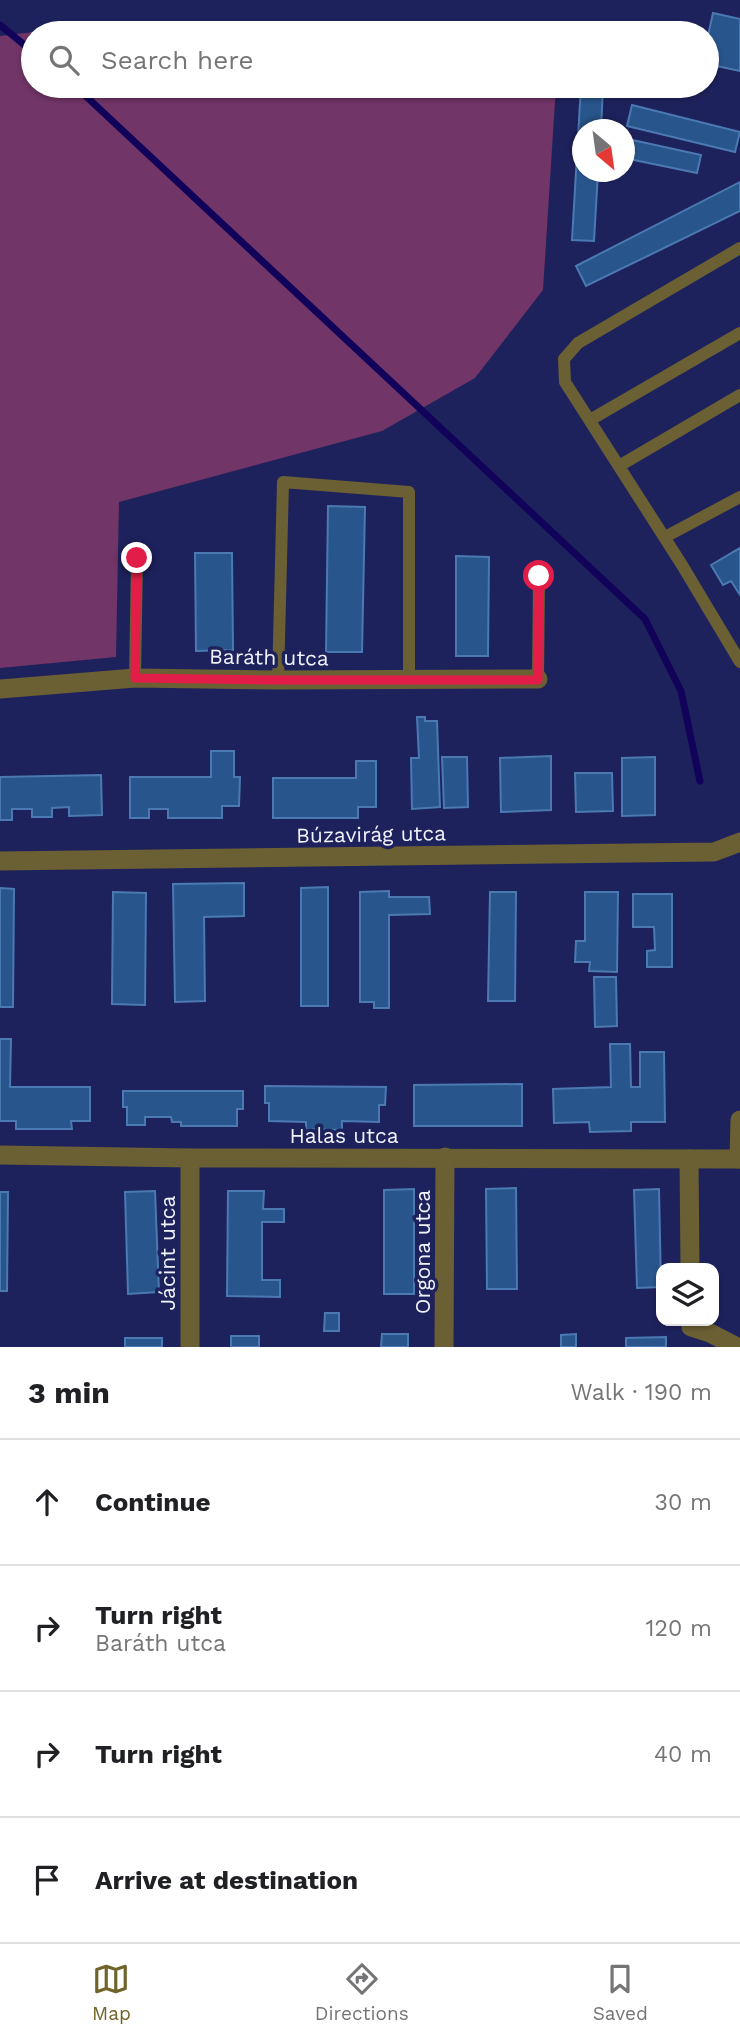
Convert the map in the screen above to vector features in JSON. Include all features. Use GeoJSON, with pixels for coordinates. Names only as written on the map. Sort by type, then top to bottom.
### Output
{"type":"FeatureCollection","features":[{"type":"Feature","properties":{"kind":"street","name":"Baráth utca"},"geometry":{"type":"LineString","coordinates":[[0,689],[135,678],[538,680]]}},
{"type":"Feature","properties":{"kind":"street","name":"Búzavirág utca"},"geometry":{"type":"LineString","coordinates":[[0,861],[714,852],[740,842]]}},
{"type":"Feature","properties":{"kind":"street"},"geometry":{"type":"LineString","coordinates":[[740,1120],[740,1159]]}},
{"type":"Feature","properties":{"kind":"street","name":"Halas utca"},"geometry":{"type":"LineString","coordinates":[[0,1156],[740,1159]]}},
{"type":"Feature","properties":{"kind":"street","name":"Orgona utca"},"geometry":{"type":"LineString","coordinates":[[444,1347],[445,1157]]}},
{"type":"Feature","properties":{"kind":"street","name":"Jácint utca"},"geometry":{"type":"LineString","coordinates":[[190,1158],[190,1347]]}},
{"type":"Feature","properties":{"kind":"street"},"geometry":{"type":"LineString","coordinates":[[689,1159],[690,1263]]}},
{"type":"Feature","properties":{"kind":"street"},"geometry":{"type":"LineString","coordinates":[[690,1326],[691,1347]]}},
{"type":"Feature","properties":{"kind":"street"},"geometry":{"type":"LineString","coordinates":[[694,1326],[737,1347]]}},
{"type":"Feature","properties":{"kind":"lane"},"geometry":{"type":"LineString","coordinates":[[739,656],[565,382],[564,359],[578,343],[740,248]]}},
{"type":"Feature","properties":{"kind":"lane"},"geometry":{"type":"LineString","coordinates":[[590,420],[740,333]]}},
{"type":"Feature","properties":{"kind":"lane"},"geometry":{"type":"LineString","coordinates":[[619,466],[740,395]]}},
{"type":"Feature","properties":{"kind":"lane"},"geometry":{"type":"LineString","coordinates":[[278,680],[283,482],[409,492],[410,680]]}},
{"type":"Feature","properties":{"kind":"lane"},"geometry":{"type":"LineString","coordinates":[[665,537],[740,497]]}},
{"type":"Feature","properties":{"kind":"lane"},"geometry":{"type":"LineString","coordinates":[[135,678],[137,558]]}},
{"type":"Feature","properties":{"kind":"lane"},"geometry":{"type":"LineString","coordinates":[[538,680],[539,576]]}},
{"type":"Feature","properties":{"kind":"shaded area"},"geometry":{"type":"Polygon","coordinates":[[[21,33],[21,98],[555,98],[543,290],[475,378],[382,431],[119,502],[116,657],[0,668],[0,36],[21,33]]]}},
{"type":"Feature","properties":{"kind":"building"},"geometry":{"type":"Polygon","coordinates":[[[713,13],[740,19],[740,71],[719,67],[719,21],[711,21],[713,13]]]}},
{"type":"Feature","properties":{"kind":"building"},"geometry":{"type":"Polygon","coordinates":[[[580,98],[602,98],[602,119],[579,119],[580,98]]]}},
{"type":"Feature","properties":{"kind":"building"},"geometry":{"type":"Polygon","coordinates":[[[632,105],[740,132],[735,152],[635,128],[635,119],[629,119],[632,105]]]}},
{"type":"Feature","properties":{"kind":"building"},"geometry":{"type":"Polygon","coordinates":[[[635,141],[701,155],[697,173],[635,160],[635,141]]]}},
{"type":"Feature","properties":{"kind":"building"},"geometry":{"type":"Polygon","coordinates":[[[575,182],[597,182],[594,241],[572,240],[575,182]]]}},
{"type":"Feature","properties":{"kind":"building"},"geometry":{"type":"Polygon","coordinates":[[[740,182],[740,211],[586,286],[576,266],[740,182]]]}},
{"type":"Feature","properties":{"kind":"building"},"geometry":{"type":"Polygon","coordinates":[[[328,506],[365,507],[362,652],[326,652],[328,506]]]}},
{"type":"Feature","properties":{"kind":"building"},"geometry":{"type":"Polygon","coordinates":[[[740,548],[740,595],[731,581],[723,585],[711,565],[740,548]]]}},
{"type":"Feature","properties":{"kind":"building"},"geometry":{"type":"Polygon","coordinates":[[[195,553],[232,553],[233,650],[196,651],[195,553]]]}},
{"type":"Feature","properties":{"kind":"building"},"geometry":{"type":"Polygon","coordinates":[[[456,556],[489,557],[488,656],[456,656],[456,556]]]}},
{"type":"Feature","properties":{"kind":"building"},"geometry":{"type":"Polygon","coordinates":[[[417,717],[425,717],[425,721],[437,721],[440,807],[412,809],[411,758],[419,758],[417,717]]]}},
{"type":"Feature","properties":{"kind":"building"},"geometry":{"type":"Polygon","coordinates":[[[211,751],[234,751],[234,777],[240,777],[239,806],[222,806],[222,818],[168,818],[168,809],[149,809],[149,818],[130,818],[130,777],[211,777],[211,751]]]}},
{"type":"Feature","properties":{"kind":"building"},"geometry":{"type":"Polygon","coordinates":[[[551,756],[551,810],[501,812],[500,758],[551,756]]]}},
{"type":"Feature","properties":{"kind":"building"},"geometry":{"type":"Polygon","coordinates":[[[442,757],[467,757],[468,807],[444,808],[442,757]]]}},
{"type":"Feature","properties":{"kind":"building"},"geometry":{"type":"Polygon","coordinates":[[[655,757],[655,815],[622,816],[622,758],[655,757]]]}},
{"type":"Feature","properties":{"kind":"building"},"geometry":{"type":"Polygon","coordinates":[[[356,761],[376,761],[376,807],[358,807],[358,818],[273,818],[273,778],[356,778],[356,761]]]}},
{"type":"Feature","properties":{"kind":"building"},"geometry":{"type":"Polygon","coordinates":[[[575,773],[612,773],[613,811],[576,812],[575,773]]]}},
{"type":"Feature","properties":{"kind":"building"},"geometry":{"type":"Polygon","coordinates":[[[101,775],[102,815],[69,816],[69,807],[52,808],[52,817],[32,817],[32,809],[12,809],[12,820],[0,820],[0,777],[101,775]]]}},
{"type":"Feature","properties":{"kind":"building"},"geometry":{"type":"Polygon","coordinates":[[[244,883],[244,916],[204,917],[205,1001],[175,1002],[173,884],[244,883]]]}},
{"type":"Feature","properties":{"kind":"building"},"geometry":{"type":"Polygon","coordinates":[[[328,887],[328,1006],[301,1006],[301,888],[328,887]]]}},
{"type":"Feature","properties":{"kind":"building"},"geometry":{"type":"Polygon","coordinates":[[[0,888],[14,889],[13,1007],[0,1007],[0,888]]]}},
{"type":"Feature","properties":{"kind":"building"},"geometry":{"type":"Polygon","coordinates":[[[389,891],[389,897],[429,897],[430,914],[389,915],[389,1008],[374,1008],[374,1002],[360,1002],[360,892],[389,891]]]}},
{"type":"Feature","properties":{"kind":"building"},"geometry":{"type":"Polygon","coordinates":[[[113,892],[146,893],[145,1005],[112,1004],[113,892]]]}},
{"type":"Feature","properties":{"kind":"building"},"geometry":{"type":"Polygon","coordinates":[[[490,892],[516,892],[515,1001],[488,1001],[490,892]]]}},
{"type":"Feature","properties":{"kind":"building"},"geometry":{"type":"Polygon","coordinates":[[[585,892],[618,892],[617,972],[589,971],[590,962],[575,962],[576,941],[585,941],[585,892]]]}},
{"type":"Feature","properties":{"kind":"building"},"geometry":{"type":"Polygon","coordinates":[[[633,894],[672,894],[672,967],[647,967],[647,951],[655,950],[654,927],[633,927],[633,894]]]}},
{"type":"Feature","properties":{"kind":"building"},"geometry":{"type":"Polygon","coordinates":[[[594,977],[616,977],[617,1026],[595,1027],[594,977]]]}},
{"type":"Feature","properties":{"kind":"building"},"geometry":{"type":"Polygon","coordinates":[[[0,1039],[11,1039],[10,1087],[90,1087],[90,1121],[71,1121],[72,1129],[16,1129],[16,1121],[0,1121],[0,1039]]]}},
{"type":"Feature","properties":{"kind":"building"},"geometry":{"type":"Polygon","coordinates":[[[610,1044],[630,1044],[631,1087],[640,1087],[640,1052],[664,1052],[665,1122],[631,1122],[631,1131],[590,1132],[589,1122],[554,1123],[553,1089],[611,1087],[610,1044]]]}},
{"type":"Feature","properties":{"kind":"building"},"geometry":{"type":"Polygon","coordinates":[[[522,1084],[522,1126],[414,1126],[414,1085],[522,1084]]]}},
{"type":"Feature","properties":{"kind":"building"},"geometry":{"type":"Polygon","coordinates":[[[265,1086],[386,1087],[385,1105],[379,1105],[379,1122],[342,1121],[342,1130],[306,1129],[306,1122],[269,1121],[265,1086]]]}},
{"type":"Feature","properties":{"kind":"building"},"geometry":{"type":"Polygon","coordinates":[[[123,1091],[243,1091],[243,1109],[237,1109],[237,1126],[181,1126],[181,1122],[172,1122],[171,1117],[145,1117],[145,1125],[127,1125],[127,1107],[123,1107],[123,1091]]]}},
{"type":"Feature","properties":{"kind":"building"},"geometry":{"type":"Polygon","coordinates":[[[516,1188],[517,1289],[487,1289],[486,1189],[516,1188]]]}},
{"type":"Feature","properties":{"kind":"building"},"geometry":{"type":"Polygon","coordinates":[[[414,1189],[414,1294],[384,1294],[384,1190],[414,1189]]]}},
{"type":"Feature","properties":{"kind":"building"},"geometry":{"type":"Polygon","coordinates":[[[659,1189],[661,1263],[656,1263],[656,1287],[637,1288],[634,1190],[659,1189]]]}},
{"type":"Feature","properties":{"kind":"building"},"geometry":{"type":"Polygon","coordinates":[[[155,1191],[159,1292],[128,1294],[125,1192],[155,1191]]]}},
{"type":"Feature","properties":{"kind":"building"},"geometry":{"type":"Polygon","coordinates":[[[228,1191],[264,1191],[263,1209],[284,1209],[284,1222],[262,1222],[262,1280],[280,1280],[280,1297],[227,1296],[228,1191]]]}},
{"type":"Feature","properties":{"kind":"building"},"geometry":{"type":"Polygon","coordinates":[[[0,1192],[8,1192],[7,1291],[0,1291],[0,1192]]]}},
{"type":"Feature","properties":{"kind":"building"},"geometry":{"type":"Polygon","coordinates":[[[325,1313],[339,1313],[339,1331],[324,1331],[325,1313]]]}},
{"type":"Feature","properties":{"kind":"building"},"geometry":{"type":"Polygon","coordinates":[[[382,1334],[408,1334],[408,1347],[381,1347],[382,1334]]]}},
{"type":"Feature","properties":{"kind":"building"},"geometry":{"type":"Polygon","coordinates":[[[576,1334],[576,1347],[561,1347],[561,1335],[576,1334]]]}},
{"type":"Feature","properties":{"kind":"building"},"geometry":{"type":"Polygon","coordinates":[[[231,1336],[259,1336],[259,1347],[231,1347],[231,1336]]]}},
{"type":"Feature","properties":{"kind":"building"},"geometry":{"type":"Polygon","coordinates":[[[666,1337],[666,1347],[626,1347],[626,1338],[666,1337]]]}},
{"type":"Feature","properties":{"kind":"building"},"geometry":{"type":"Polygon","coordinates":[[[125,1338],[162,1338],[162,1347],[125,1347],[125,1338]]]}},
{"type":"Feature","properties":{"kind":"waterway"},"geometry":{"type":"LineString","coordinates":[[0,25],[21,42]]}},
{"type":"Feature","properties":{"kind":"waterway"},"geometry":{"type":"LineString","coordinates":[[88,98],[645,619],[681,691],[700,781]]}},
{"type":"Feature","properties":{"kind":"route"},"geometry":{"type":"LineString","coordinates":[[137,558],[135,678],[538,680],[539,576]]}}]}
